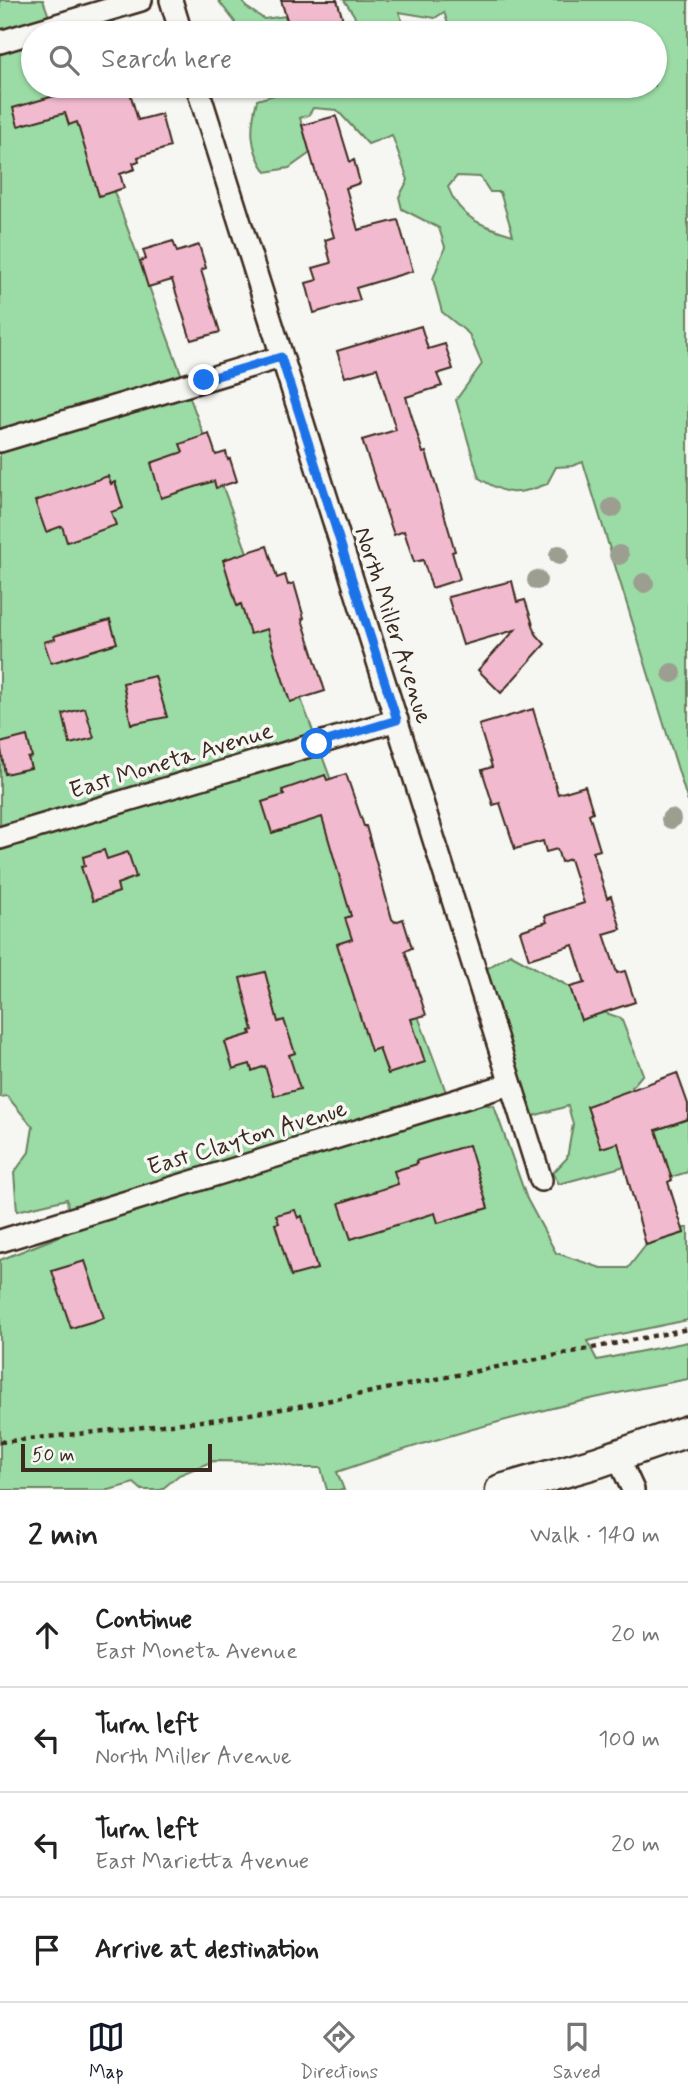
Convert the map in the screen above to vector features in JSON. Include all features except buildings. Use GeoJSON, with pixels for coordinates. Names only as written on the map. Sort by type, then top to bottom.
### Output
{"type":"FeatureCollection","features":[{"type":"Feature","properties":{"kind":"street"},"geometry":{"type":"LineString","coordinates":[[70,21],[141,0]]}},
{"type":"Feature","properties":{"kind":"street"},"geometry":{"type":"LineString","coordinates":[[171,0],[177,21]]}},
{"type":"Feature","properties":{"kind":"street"},"geometry":{"type":"LineString","coordinates":[[0,42],[21,36]]}},
{"type":"Feature","properties":{"kind":"street","name":"North Miller Avenue"},"geometry":{"type":"LineString","coordinates":[[201,98],[541,1180]]}},
{"type":"Feature","properties":{"kind":"street"},"geometry":{"type":"LineString","coordinates":[[0,441],[281,357]]}},
{"type":"Feature","properties":{"kind":"street","name":"East Moneta Avenue"},"geometry":{"type":"LineString","coordinates":[[0,838],[397,720]]}},
{"type":"Feature","properties":{"kind":"street","name":"East Clayton Avenue"},"geometry":{"type":"LineString","coordinates":[[0,1241],[510,1084]]}},
{"type":"Feature","properties":{"kind":"street"},"geometry":{"type":"LineString","coordinates":[[501,1490],[688,1431]]}},
{"type":"Feature","properties":{"kind":"street"},"geometry":{"type":"LineString","coordinates":[[617,1455],[634,1490]]}},
{"type":"Feature","properties":{"kind":"path"},"geometry":{"type":"LineString","coordinates":[[0,1442],[244,1415],[688,1329]]}},
{"type":"Feature","properties":{"kind":"green space"},"geometry":{"type":"Polygon","coordinates":[[[0,0],[43,0],[51,21],[21,21],[21,98],[79,98],[453,1111],[474,1103],[494,1106],[527,1199],[556,1253],[601,1268],[628,1268],[646,1245],[684,1233],[683,1228],[688,1228],[688,1320],[587,1341],[597,1360],[688,1342],[688,1379],[554,1408],[380,1457],[337,1472],[344,1490],[327,1490],[321,1468],[300,1468],[271,1462],[213,1461],[179,1475],[161,1490],[142,1490],[134,1483],[109,1490],[0,1490],[0,1260],[70,1232],[67,1199],[17,1211],[14,1173],[29,1152],[33,1127],[7,1096],[0,1097],[0,0]]]}},
{"type":"Feature","properties":{"kind":"green space"},"geometry":{"type":"Polygon","coordinates":[[[218,0],[242,0],[246,7],[264,19],[285,16],[287,21],[234,21],[218,0]]]}},
{"type":"Feature","properties":{"kind":"green space"},"geometry":{"type":"Polygon","coordinates":[[[344,0],[688,0],[688,802],[583,462],[556,467],[547,484],[527,491],[505,491],[479,478],[456,400],[482,364],[469,334],[442,312],[433,279],[445,247],[439,228],[402,209],[399,197],[408,180],[392,135],[368,144],[337,110],[313,108],[309,115],[300,118],[310,153],[289,168],[266,172],[256,154],[252,137],[257,100],[264,98],[667,98],[667,21],[447,21],[444,12],[435,18],[399,12],[402,21],[356,21],[344,0]],[[457,176],[448,187],[459,207],[473,220],[513,235],[500,192],[490,192],[480,177],[457,176]]]}},
{"type":"Feature","properties":{"kind":"green space"},"geometry":{"type":"Polygon","coordinates":[[[510,954],[570,987],[581,1020],[603,1012],[621,1018],[643,1074],[632,1087],[633,1090],[587,1106],[601,1148],[688,1119],[688,1172],[671,1177],[663,1150],[625,1166],[559,1184],[553,1173],[567,1158],[573,1124],[568,1106],[533,1116],[482,972],[510,954]]]}},
{"type":"Feature","properties":{"kind":"route"},"geometry":{"type":"LineString","coordinates":[[204,380],[281,357],[397,720],[317,744]]}}]}
